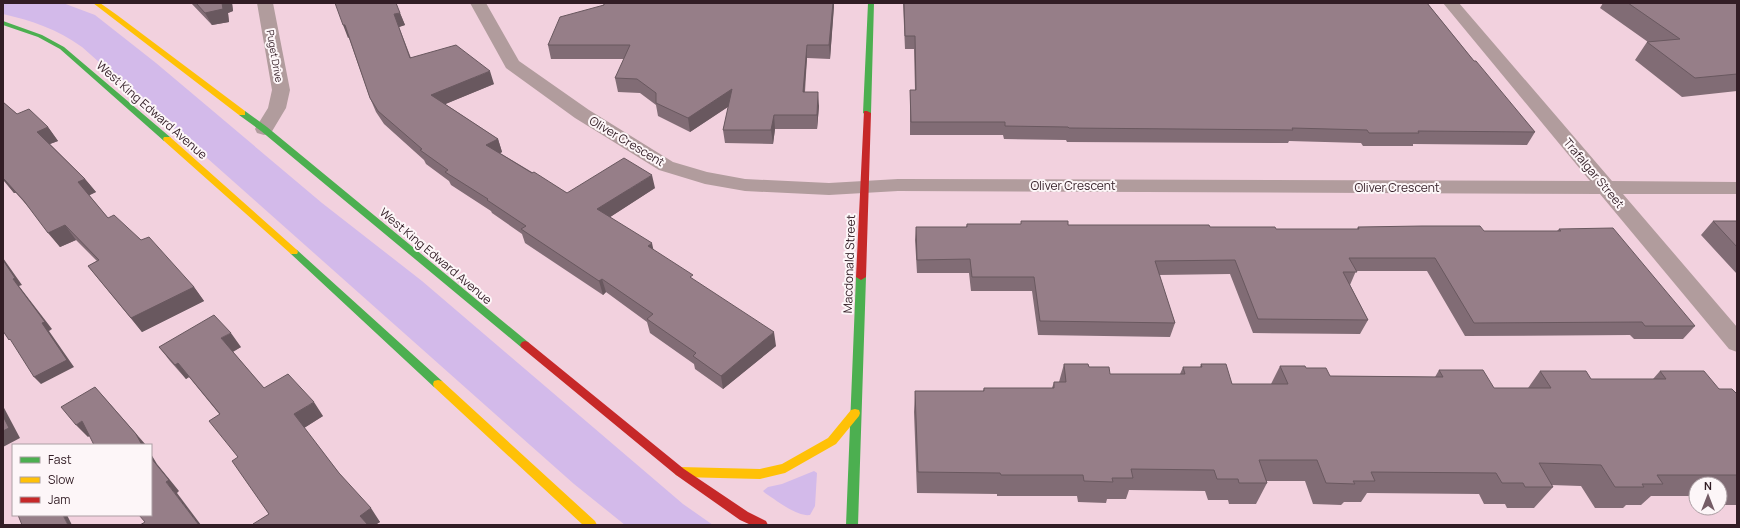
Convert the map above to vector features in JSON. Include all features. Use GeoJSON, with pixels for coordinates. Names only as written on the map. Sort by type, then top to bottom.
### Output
{"type":"FeatureCollection","features":[{"type":"Feature","properties":{"kind":"main road","name":"West King Edward Avenue"},"geometry":{"type":"LineString","coordinates":[[96,3],[137,31],[192,76],[264,129],[680,472],[744,516],[762,525]]}},
{"type":"Feature","properties":{"kind":"main road","name":"Macdonald Street"},"geometry":{"type":"LineString","coordinates":[[852,525],[870,3]]}},
{"type":"Feature","properties":{"kind":"main road","name":"West King Edward Avenue"},"geometry":{"type":"LineString","coordinates":[[3,23],[40,36],[62,48],[103,82],[270,230],[591,525]]}},
{"type":"Feature","properties":{"kind":"main road"},"geometry":{"type":"LineString","coordinates":[[680,472],[760,474],[785,468],[832,441],[855,413]]}},
{"type":"Feature","properties":{"kind":"street","name":"Puget Drive"},"geometry":{"type":"LineString","coordinates":[[264,129],[276,108],[281,90],[265,3]]}},
{"type":"Feature","properties":{"kind":"street","name":"Oliver Crescent"},"geometry":{"type":"LineString","coordinates":[[478,3],[512,64],[582,114],[666,166],[705,178],[745,185],[829,189],[910,185],[1737,188]]}},
{"type":"Feature","properties":{"kind":"street","name":"Trafalgar Street"},"geometry":{"type":"LineString","coordinates":[[1450,3],[1737,343]]}},
{"type":"Feature","properties":{"kind":"shaded area"},"geometry":{"type":"Polygon","coordinates":[[[3,3],[63,3],[95,15],[156,63],[322,203],[422,281],[683,504],[713,525],[625,525],[574,484],[82,47],[54,30],[3,14],[3,3]]]}},
{"type":"Feature","properties":{"kind":"shaded area"},"geometry":{"type":"Polygon","coordinates":[[[814,471],[817,473],[815,506],[810,515],[793,511],[763,491],[768,487],[782,484],[814,471]]]}},
{"type":"Feature","properties":{"kind":"building"},"geometry":{"type":"Polygon","coordinates":[[[196,3],[222,3],[223,9],[205,13],[196,3]]]}},
{"type":"Feature","properties":{"kind":"building"},"geometry":{"type":"Polygon","coordinates":[[[335,3],[396,3],[400,13],[394,14],[410,58],[456,45],[490,71],[431,95],[498,139],[486,145],[532,173],[534,172],[567,193],[624,158],[652,175],[597,209],[652,243],[648,246],[693,275],[690,277],[774,332],[721,376],[693,356],[696,353],[647,319],[653,314],[602,279],[599,281],[521,229],[526,226],[487,200],[488,199],[445,172],[448,170],[420,150],[422,149],[378,111],[370,98],[345,25],[343,25],[335,3]]]}},
{"type":"Feature","properties":{"kind":"building"},"geometry":{"type":"Polygon","coordinates":[[[604,3],[833,3],[829,45],[807,45],[803,92],[818,92],[817,115],[774,115],[771,130],[723,130],[732,89],[688,118],[656,103],[656,93],[637,79],[615,78],[630,45],[548,45],[560,17],[604,5],[604,3]]]}},
{"type":"Feature","properties":{"kind":"building"},"geometry":{"type":"Polygon","coordinates":[[[904,3],[1427,3],[1535,132],[1418,131],[1419,133],[1369,133],[1367,130],[1292,128],[1293,130],[1069,128],[1005,126],[1005,122],[911,122],[910,90],[916,90],[915,36],[905,36],[904,3]]]}},
{"type":"Feature","properties":{"kind":"building"},"geometry":{"type":"Polygon","coordinates":[[[1628,3],[1737,3],[1737,74],[1695,78],[1647,42],[1680,39],[1628,3]]]}},
{"type":"Feature","properties":{"kind":"building"},"geometry":{"type":"Polygon","coordinates":[[[3,102],[17,114],[29,109],[48,127],[37,132],[85,179],[78,182],[108,218],[114,215],[141,240],[149,237],[194,287],[131,318],[88,266],[99,260],[65,225],[48,233],[24,201],[3,179],[3,102]]]}},
{"type":"Feature","properties":{"kind":"building"},"geometry":{"type":"Polygon","coordinates":[[[1021,221],[1068,221],[1068,225],[1209,225],[1210,227],[1275,227],[1276,229],[1359,229],[1358,227],[1480,226],[1484,231],[1561,231],[1559,229],[1613,228],[1695,326],[1645,326],[1642,322],[1474,323],[1435,258],[1349,258],[1357,272],[1343,272],[1368,320],[1258,319],[1235,260],[1155,261],[1175,323],[1040,321],[1034,277],[972,277],[970,259],[917,260],[916,227],[967,227],[967,224],[1021,224],[1021,221]]]}},
{"type":"Feature","properties":{"kind":"building"},"geometry":{"type":"Polygon","coordinates":[[[1713,221],[1737,221],[1737,247],[1713,221]]]}},
{"type":"Feature","properties":{"kind":"building"},"geometry":{"type":"Polygon","coordinates":[[[3,260],[15,278],[13,279],[45,322],[42,323],[67,360],[34,377],[10,339],[9,340],[3,331],[3,260]]]}},
{"type":"Feature","properties":{"kind":"building"},"geometry":{"type":"Polygon","coordinates":[[[214,315],[231,333],[221,338],[264,388],[288,374],[314,402],[294,414],[339,473],[371,508],[360,516],[368,525],[253,524],[269,514],[232,461],[238,457],[209,421],[220,414],[178,363],[175,365],[159,347],[214,315]]]}},
{"type":"Feature","properties":{"kind":"building"},"geometry":{"type":"Polygon","coordinates":[[[1064,364],[1088,364],[1089,367],[1109,367],[1110,374],[1185,374],[1183,367],[1202,367],[1201,364],[1226,364],[1232,384],[1288,384],[1280,366],[1326,368],[1330,376],[1443,377],[1439,370],[1483,370],[1494,388],[1551,388],[1540,371],[1586,371],[1591,379],[1666,379],[1660,371],[1704,371],[1719,389],[1732,389],[1737,394],[1737,475],[1657,475],[1663,484],[1642,484],[1644,487],[1615,487],[1601,465],[1539,463],[1553,487],[1525,487],[1523,483],[1502,483],[1496,473],[1371,472],[1375,481],[1353,481],[1355,484],[1326,483],[1317,460],[1259,460],[1267,483],[1239,483],[1238,479],[1217,479],[1214,470],[1131,469],[1133,478],[1112,478],[1113,482],[1084,481],[1083,475],[1001,475],[1000,473],[918,472],[915,391],[984,391],[984,388],[1054,388],[1054,382],[1066,382],[1064,364]]]}},
{"type":"Feature","properties":{"kind":"building"},"geometry":{"type":"Polygon","coordinates":[[[95,387],[136,434],[141,444],[94,444],[82,421],[76,425],[61,407],[95,387]]]}},
{"type":"Feature","properties":{"kind":"building"},"geometry":{"type":"Polygon","coordinates":[[[3,416],[9,428],[3,431],[3,416]]]}},
{"type":"Feature","properties":{"kind":"building"},"geometry":{"type":"Polygon","coordinates":[[[152,459],[169,480],[166,482],[199,525],[140,525],[145,522],[140,516],[152,516],[152,459]]]}},
{"type":"Feature","properties":{"kind":"building"},"geometry":{"type":"Polygon","coordinates":[[[18,516],[64,516],[68,525],[22,525],[18,516]]]}},
{"type":"Feature","properties":{"kind":"traffic: fast"},"geometry":{"type":"LineString","coordinates":[[867,113],[871,3]]}},
{"type":"Feature","properties":{"kind":"traffic: fast"},"geometry":{"type":"LineString","coordinates":[[3,23],[40,36],[62,48],[167,139]]}},
{"type":"Feature","properties":{"kind":"traffic: fast"},"geometry":{"type":"LineString","coordinates":[[242,113],[264,129],[525,345]]}},
{"type":"Feature","properties":{"kind":"traffic: fast"},"geometry":{"type":"LineString","coordinates":[[294,252],[438,384]]}},
{"type":"Feature","properties":{"kind":"traffic: fast"},"geometry":{"type":"LineString","coordinates":[[852,525],[861,277]]}},
{"type":"Feature","properties":{"kind":"traffic: slow"},"geometry":{"type":"LineString","coordinates":[[96,3],[242,113]]}},
{"type":"Feature","properties":{"kind":"traffic: slow"},"geometry":{"type":"LineString","coordinates":[[167,139],[294,252]]}},
{"type":"Feature","properties":{"kind":"traffic: slow"},"geometry":{"type":"LineString","coordinates":[[438,384],[591,525]]}},
{"type":"Feature","properties":{"kind":"traffic: slow"},"geometry":{"type":"LineString","coordinates":[[680,472],[760,474],[785,468],[832,441],[855,413]]}},
{"type":"Feature","properties":{"kind":"traffic: jam"},"geometry":{"type":"LineString","coordinates":[[861,277],[867,113]]}},
{"type":"Feature","properties":{"kind":"traffic: jam"},"geometry":{"type":"LineString","coordinates":[[525,345],[680,472],[744,516],[762,525]]}}]}
